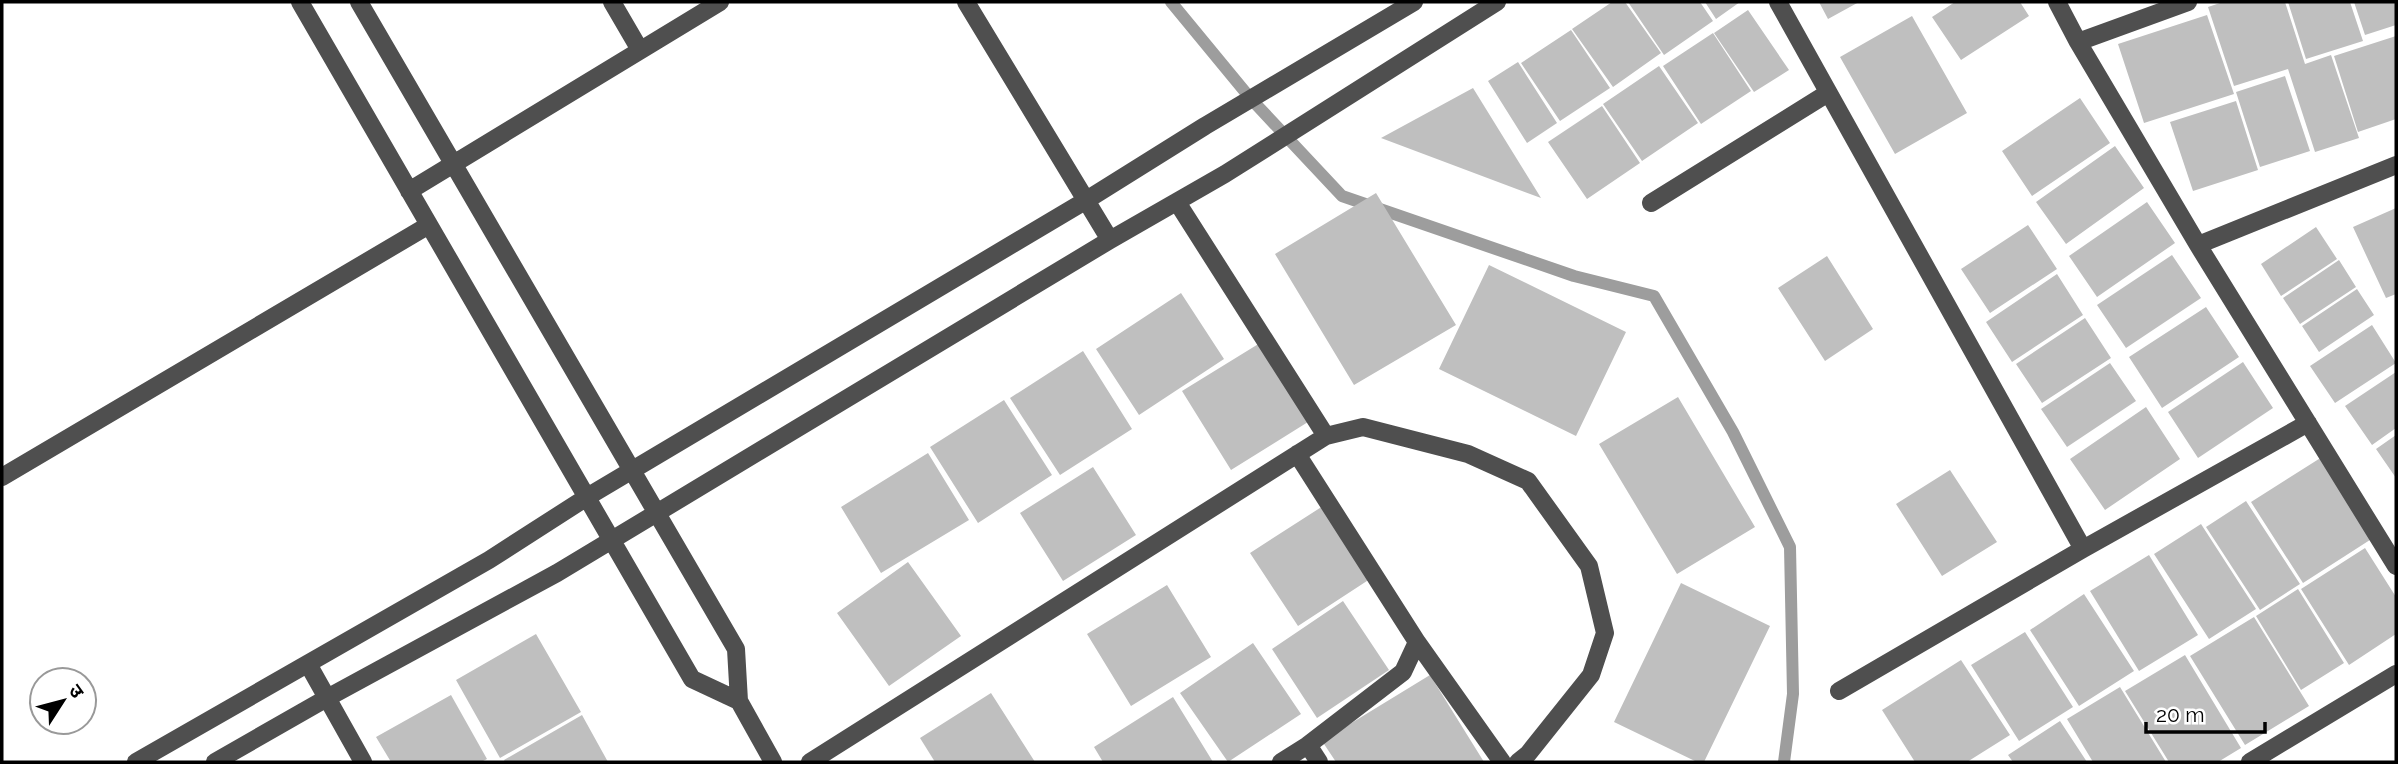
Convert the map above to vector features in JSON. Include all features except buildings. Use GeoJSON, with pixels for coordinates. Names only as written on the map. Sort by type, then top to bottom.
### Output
{"type":"FeatureCollection","features":[{"type":"Feature","properties":{"kind":"street"},"geometry":{"type":"LineString","coordinates":[[300,2],[692,679],[738,701]]}},
{"type":"Feature","properties":{"kind":"street"},"geometry":{"type":"LineString","coordinates":[[359,2],[736,649],[738,701],[773,762]]}},
{"type":"Feature","properties":{"kind":"street"},"geometry":{"type":"LineString","coordinates":[[611,2],[640,50]]}},
{"type":"Feature","properties":{"kind":"street"},"geometry":{"type":"LineString","coordinates":[[409,191],[720,2]]}},
{"type":"Feature","properties":{"kind":"street"},"geometry":{"type":"LineString","coordinates":[[966,2],[1110,240]]}},
{"type":"Feature","properties":{"kind":"street"},"geometry":{"type":"LineString","coordinates":[[136,762],[489,560],[587,497],[1085,201],[1345,42],[1390,8],[1414,2]]}},
{"type":"Feature","properties":{"kind":"street"},"geometry":{"type":"LineString","coordinates":[[215,762],[557,573],[1110,240],[1225,174],[1497,2]]}},
{"type":"Feature","properties":{"kind":"street"},"geometry":{"type":"LineString","coordinates":[[1778,2],[2083,549]]}},
{"type":"Feature","properties":{"kind":"street"},"geometry":{"type":"LineString","coordinates":[[2057,2],[2198,245],[2396,566]]}},
{"type":"Feature","properties":{"kind":"street"},"geometry":{"type":"LineString","coordinates":[[2078,41],[2188,2]]}},
{"type":"Feature","properties":{"kind":"street"},"geometry":{"type":"LineString","coordinates":[[1651,203],[1828,93]]}},
{"type":"Feature","properties":{"kind":"street"},"geometry":{"type":"LineString","coordinates":[[2198,245],[2396,165]]}},
{"type":"Feature","properties":{"kind":"street"},"geometry":{"type":"LineString","coordinates":[[1177,202],[1326,436]]}},
{"type":"Feature","properties":{"kind":"street"},"geometry":{"type":"LineString","coordinates":[[3,472],[429,225]]}},
{"type":"Feature","properties":{"kind":"street"},"geometry":{"type":"LineString","coordinates":[[1839,691],[2083,549],[2308,423]]}},
{"type":"Feature","properties":{"kind":"street"},"geometry":{"type":"LineString","coordinates":[[810,762],[1326,436],[1363,427],[1468,453],[1528,481],[1590,566],[1605,633],[1591,676],[1528,754],[1518,762]]}},
{"type":"Feature","properties":{"kind":"street"},"geometry":{"type":"LineString","coordinates":[[1297,454],[1417,642],[1502,762]]}},
{"type":"Feature","properties":{"kind":"street"},"geometry":{"type":"LineString","coordinates":[[1281,762],[1308,746],[1403,672],[1417,642]]}},
{"type":"Feature","properties":{"kind":"street"},"geometry":{"type":"LineString","coordinates":[[308,664],[363,762]]}},
{"type":"Feature","properties":{"kind":"street"},"geometry":{"type":"LineString","coordinates":[[2250,762],[2396,674]]}},
{"type":"Feature","properties":{"kind":"street"},"geometry":{"type":"LineString","coordinates":[[1308,746],[1319,762]]}},
{"type":"Feature","properties":{"kind":"waterway"},"geometry":{"type":"LineString","coordinates":[[1171,2],[1251,99],[1342,196],[1574,276],[1654,296],[1733,432],[1790,547],[1793,694],[1784,762]]}}]}
